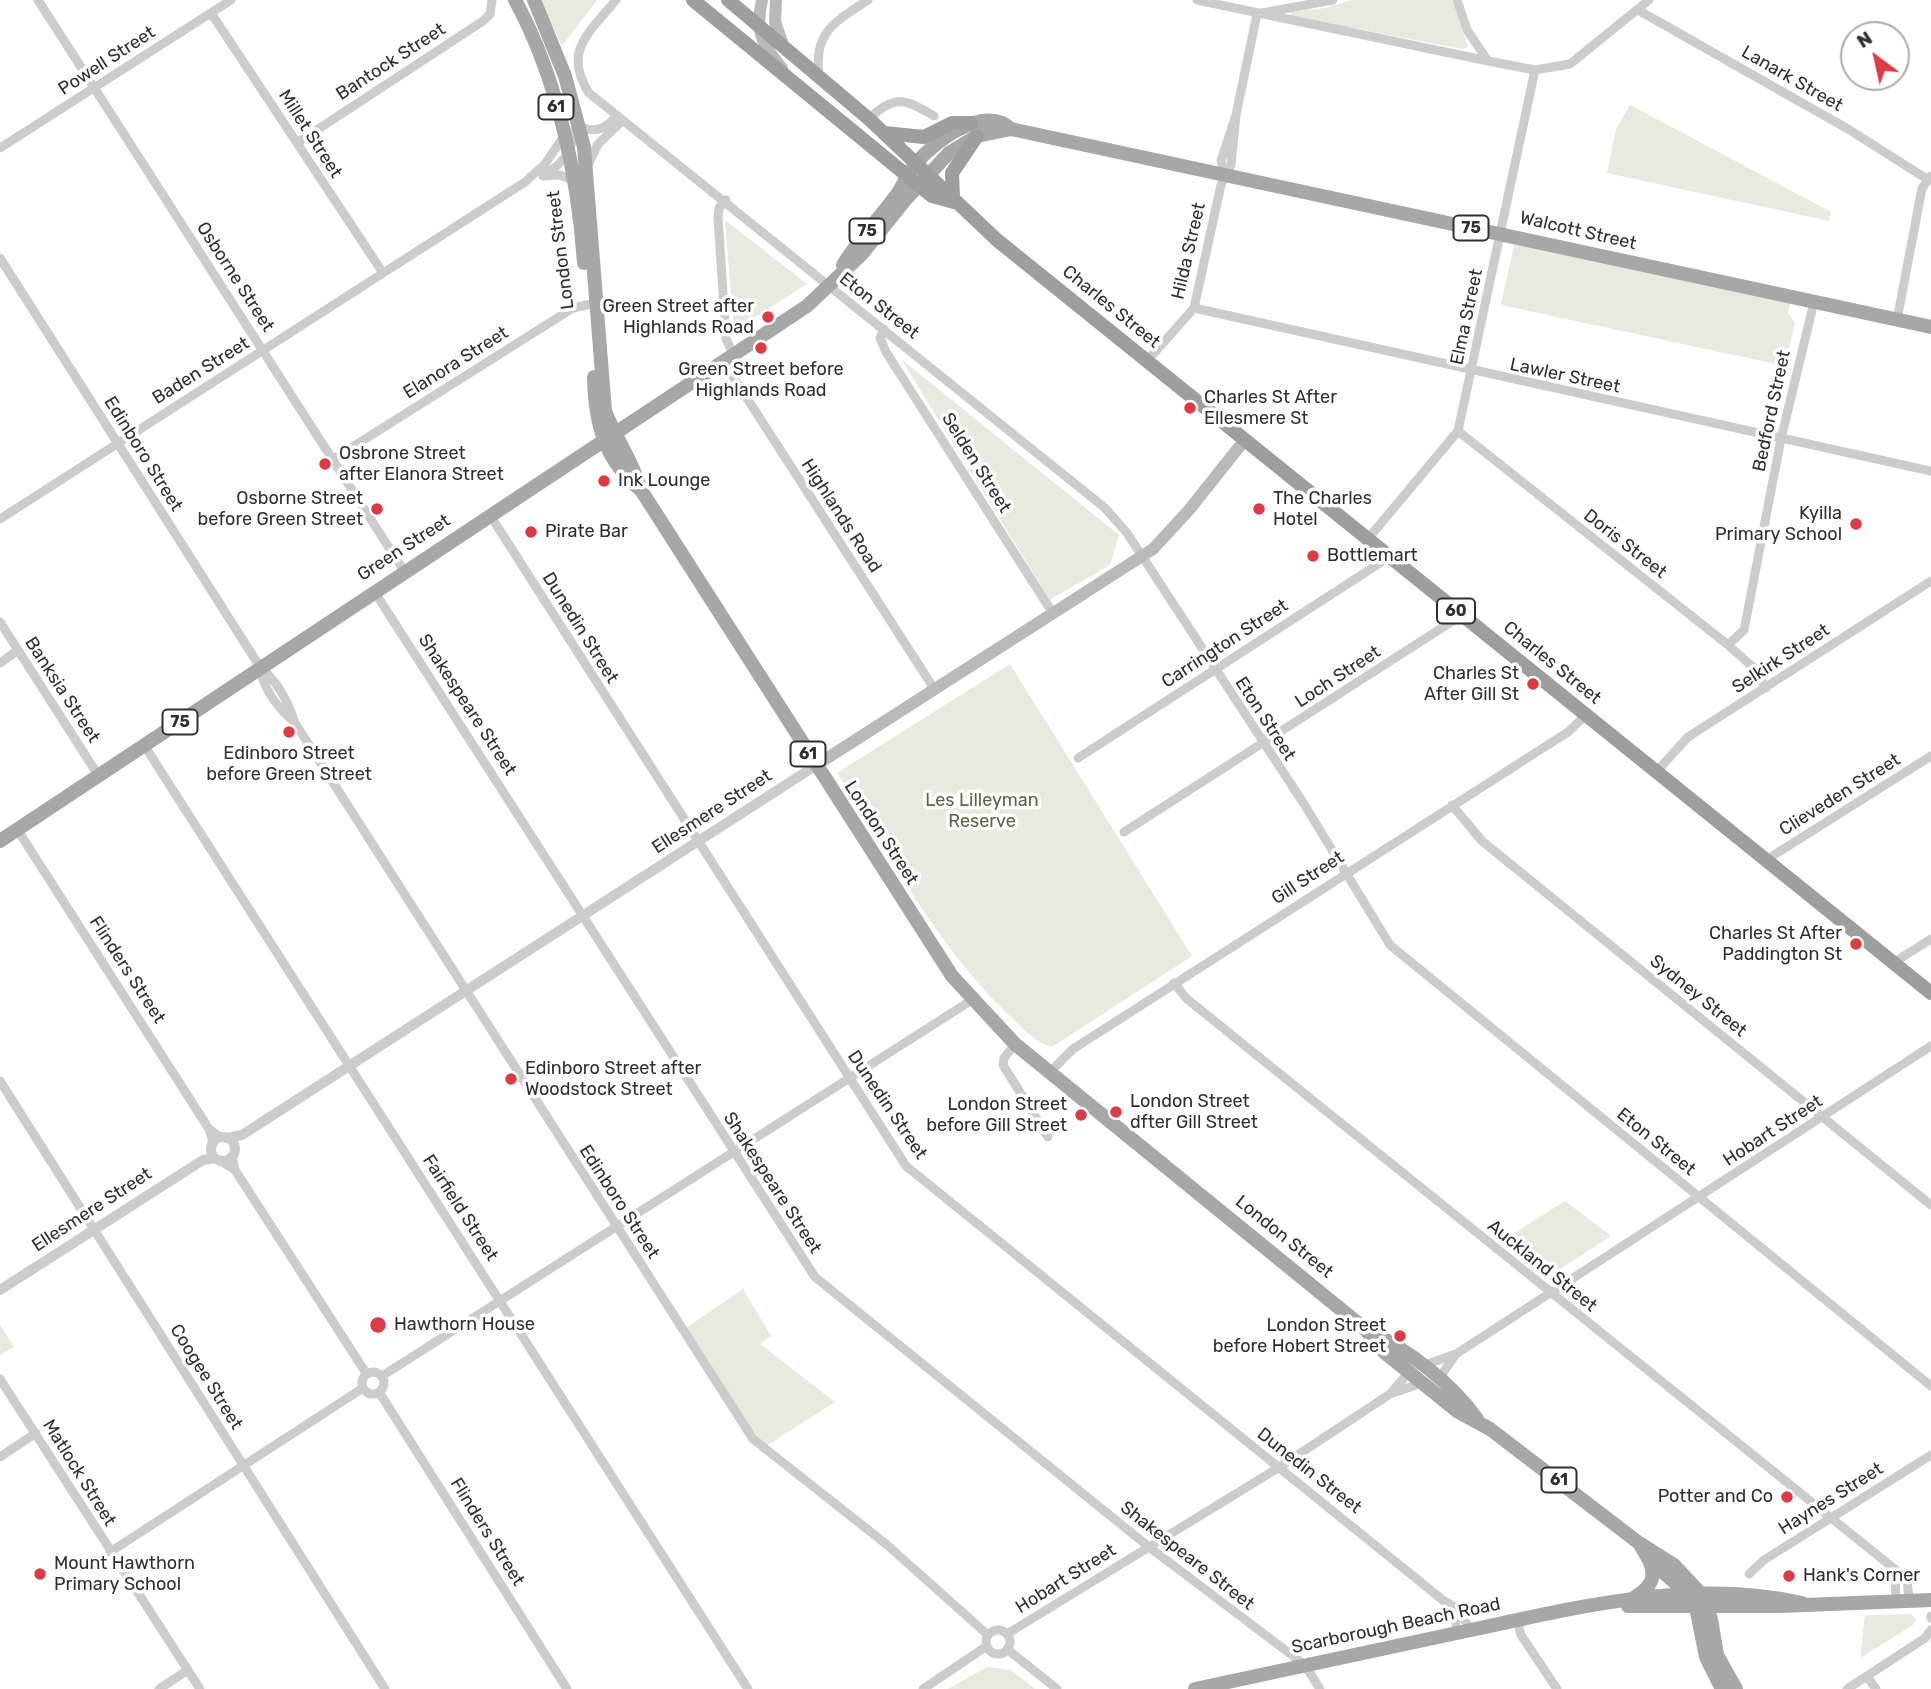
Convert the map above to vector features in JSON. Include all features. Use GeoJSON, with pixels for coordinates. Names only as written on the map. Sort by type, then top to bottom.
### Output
{"type":"FeatureCollection","features":[{"type":"Feature","properties":{"kind":"highway","name":"Charles Street"},"geometry":{"type":"LineString","coordinates":[[693,0],[906,176],[932,196],[954,202]]}},
{"type":"Feature","properties":{"kind":"highway","name":"Charles Street"},"geometry":{"type":"LineString","coordinates":[[729,0],[917,162],[954,202],[1244,442],[1931,993]]}},
{"type":"Feature","properties":{"kind":"highway"},"geometry":{"type":"LineString","coordinates":[[884,133],[924,137],[952,123],[974,130],[952,173],[954,202]]}},
{"type":"Feature","properties":{"kind":"main road","name":"London Street"},"geometry":{"type":"LineString","coordinates":[[515,0],[536,45],[564,136],[592,303]]}},
{"type":"Feature","properties":{"kind":"main road","name":"London Street"},"geometry":{"type":"LineString","coordinates":[[534,0],[550,35],[578,122],[587,167],[595,407],[624,476],[641,490],[916,924],[972,1000],[1015,1044],[1365,1329],[1384,1352],[1438,1380],[1465,1402],[1478,1420]]}},
{"type":"Feature","properties":{"kind":"main road"},"geometry":{"type":"LineString","coordinates":[[762,0],[757,23],[770,54],[793,81]]}},
{"type":"Feature","properties":{"kind":"main road"},"geometry":{"type":"LineString","coordinates":[[776,0],[775,22],[783,45]]}},
{"type":"Feature","properties":{"kind":"main road","name":"Walcott Street"},"geometry":{"type":"LineString","coordinates":[[974,130],[1005,124],[1010,129],[1931,327]]}},
{"type":"Feature","properties":{"kind":"main road","name":"75"},"geometry":{"type":"LineString","coordinates":[[906,176],[947,134],[974,130]]}},
{"type":"Feature","properties":{"kind":"main road","name":"75"},"geometry":{"type":"LineString","coordinates":[[919,185],[974,130]]}},
{"type":"Feature","properties":{"kind":"main road","name":"Green Street"},"geometry":{"type":"LineString","coordinates":[[828,287],[853,248],[897,194],[906,176]]}},
{"type":"Feature","properties":{"kind":"main road","name":"Green Street"},"geometry":{"type":"LineString","coordinates":[[0,841],[807,306],[862,254],[919,185]]}},
{"type":"Feature","properties":{"kind":"main road","name":"Ellesmere Street"},"geometry":{"type":"LineString","coordinates":[[815,766],[1161,543],[1244,442]]}},
{"type":"Feature","properties":{"kind":"main road","name":"London Street"},"geometry":{"type":"LineString","coordinates":[[1415,1369],[1422,1383],[1457,1411],[1478,1420],[1639,1543],[1666,1559],[1699,1601]]}},
{"type":"Feature","properties":{"kind":"main road","name":"London Street"},"geometry":{"type":"LineString","coordinates":[[1639,1543],[1649,1560],[1699,1601]]}},
{"type":"Feature","properties":{"kind":"main road"},"geometry":{"type":"LineString","coordinates":[[1634,1598],[1646,1590],[1653,1579],[1654,1572],[1649,1560]]}},
{"type":"Feature","properties":{"kind":"main road","name":"Scarborough Beach Road"},"geometry":{"type":"LineString","coordinates":[[1195,1689],[1517,1620],[1634,1598],[1802,1603],[1931,1600]]}},
{"type":"Feature","properties":{"kind":"main road"},"geometry":{"type":"LineString","coordinates":[[1699,1601],[1706,1657],[1722,1689]]}},
{"type":"Feature","properties":{"kind":"main road"},"geometry":{"type":"LineString","coordinates":[[1699,1601],[1717,1655],[1736,1689]]}},
{"type":"Feature","properties":{"kind":"main road","name":"Scarborough Beach Road"},"geometry":{"type":"LineString","coordinates":[[1606,1603],[1635,1607],[1699,1601]]}},
{"type":"Feature","properties":{"kind":"street","name":"Osborne Street"},"geometry":{"type":"LineString","coordinates":[[38,0],[335,458],[404,571]]}},
{"type":"Feature","properties":{"kind":"street","name":"Powell Street"},"geometry":{"type":"LineString","coordinates":[[0,148],[231,0]]}},
{"type":"Feature","properties":{"kind":"street","name":"Bantock Street"},"geometry":{"type":"LineString","coordinates":[[297,142],[483,21],[490,14],[492,0]]}},
{"type":"Feature","properties":{"kind":"street","name":"Eton Street"},"geometry":{"type":"LineString","coordinates":[[616,0],[580,45],[580,79],[589,93],[726,200],[828,287],[1105,508],[1127,533],[1262,744],[1304,804],[1390,945],[1411,965],[1931,1386]]}},
{"type":"Feature","properties":{"kind":"street"},"geometry":{"type":"LineString","coordinates":[[819,76],[818,47],[827,33],[868,0]]}},
{"type":"Feature","properties":{"kind":"street"},"geometry":{"type":"LineString","coordinates":[[1197,0],[1535,70],[1570,64],[1649,0]]}},
{"type":"Feature","properties":{"kind":"street"},"geometry":{"type":"LineString","coordinates":[[1257,14],[1333,0]]}},
{"type":"Feature","properties":{"kind":"street"},"geometry":{"type":"LineString","coordinates":[[1457,0],[1467,30],[1488,61]]}},
{"type":"Feature","properties":{"kind":"street","name":"Lanark Street"},"geometry":{"type":"LineString","coordinates":[[1638,10],[1929,178]]}},
{"type":"Feature","properties":{"kind":"street","name":"Millet Street"},"geometry":{"type":"LineString","coordinates":[[211,13],[383,274]]}},
{"type":"Feature","properties":{"kind":"street","name":"Hilda Street"},"geometry":{"type":"LineString","coordinates":[[1147,361],[1194,309],[1220,185],[1225,176],[1221,161],[1236,115],[1257,14]]}},
{"type":"Feature","properties":{"kind":"street","name":"Elma Street"},"geometry":{"type":"LineString","coordinates":[[1367,540],[1458,431],[1535,70]]}},
{"type":"Feature","properties":{"kind":"street"},"geometry":{"type":"LineString","coordinates":[[869,119],[886,104],[899,101],[916,105],[934,116]]}},
{"type":"Feature","properties":{"kind":"street"},"geometry":{"type":"LineString","coordinates":[[568,156],[573,148],[578,122],[589,131],[600,130],[620,118]]}},
{"type":"Feature","properties":{"kind":"street"},"geometry":{"type":"LineString","coordinates":[[587,167],[598,144],[620,118]]}},
{"type":"Feature","properties":{"kind":"street","name":"Baden Street"},"geometry":{"type":"LineString","coordinates":[[0,519],[525,182],[545,164],[564,136]]}},
{"type":"Feature","properties":{"kind":"street","name":"Baden Street"},"geometry":{"type":"LineString","coordinates":[[545,175],[568,156]]}},
{"type":"Feature","properties":{"kind":"street","name":"Baden Street"},"geometry":{"type":"LineString","coordinates":[[525,182],[545,175],[560,175],[573,180]]}},
{"type":"Feature","properties":{"kind":"street"},"geometry":{"type":"LineString","coordinates":[[1898,320],[1922,188],[1929,178]]}},
{"type":"Feature","properties":{"kind":"street","name":"Highlands Road"},"geometry":{"type":"LineString","coordinates":[[726,200],[719,208],[718,217],[728,357],[933,688]]}},
{"type":"Feature","properties":{"kind":"street","name":"Edinboro Street"},"geometry":{"type":"LineString","coordinates":[[0,258],[260,667],[262,681],[282,711],[295,723],[753,1439],[886,1545],[988,1635]]}},
{"type":"Feature","properties":{"kind":"street","name":"Bedford Street"},"geometry":{"type":"LineString","coordinates":[[1728,645],[1744,630],[1781,439],[1814,302]]}},
{"type":"Feature","properties":{"kind":"street","name":"Elanora Street"},"geometry":{"type":"LineString","coordinates":[[335,458],[573,309],[592,303]]}},
{"type":"Feature","properties":{"kind":"street","name":"Lawler Street"},"geometry":{"type":"LineString","coordinates":[[1194,309],[1931,471]]}},
{"type":"Feature","properties":{"kind":"street","name":"Selden Street"},"geometry":{"type":"LineString","coordinates":[[884,329],[880,338],[887,352],[1052,612]]}},
{"type":"Feature","properties":{"kind":"street","name":"Doris Street"},"geometry":{"type":"LineString","coordinates":[[1458,431],[1728,645],[1754,668],[1766,688]]}},
{"type":"Feature","properties":{"kind":"street","name":"Dunedin Street"},"geometry":{"type":"LineString","coordinates":[[490,515],[697,842],[914,1174],[1444,1601],[1464,1632]]}},
{"type":"Feature","properties":{"kind":"street","name":"Carrington Street"},"geometry":{"type":"LineString","coordinates":[[1078,758],[1376,566],[1387,555]]}},
{"type":"Feature","properties":{"kind":"street","name":"Selkirk Street"},"geometry":{"type":"LineString","coordinates":[[1656,772],[1688,737],[1931,581]]}},
{"type":"Feature","properties":{"kind":"street","name":"Shakespeare Street"},"geometry":{"type":"LineString","coordinates":[[374,591],[815,1277],[1149,1547],[1305,1665],[1320,1689]]}},
{"type":"Feature","properties":{"kind":"street","name":"Loch Street"},"geometry":{"type":"LineString","coordinates":[[1124,832],[1462,615]]}},
{"type":"Feature","properties":{"kind":"street","name":"Banksia Street"},"geometry":{"type":"LineString","coordinates":[[0,621],[98,775]]}},
{"type":"Feature","properties":{"kind":"street"},"geometry":{"type":"LineString","coordinates":[[0,663],[18,650]]}},
{"type":"Feature","properties":{"kind":"street","name":"Gill Street"},"geometry":{"type":"LineString","coordinates":[[1050,1072],[1073,1049],[1568,732],[1586,715]]}},
{"type":"Feature","properties":{"kind":"street","name":"Fairfield Street"},"geometry":{"type":"LineString","coordinates":[[144,745],[748,1689]]}},
{"type":"Feature","properties":{"kind":"street","name":"Clieveden Street"},"geometry":{"type":"LineString","coordinates":[[1766,860],[1931,756]]}},
{"type":"Feature","properties":{"kind":"street","name":"Ellesmere Street"},"geometry":{"type":"LineString","coordinates":[[0,1290],[815,766]]}},
{"type":"Feature","properties":{"kind":"street","name":"Sydney Street"},"geometry":{"type":"LineString","coordinates":[[1452,805],[1482,841],[1931,1205]]}},
{"type":"Feature","properties":{"kind":"street","name":"Flinders Street"},"geometry":{"type":"LineString","coordinates":[[18,829],[209,1129],[218,1148]]}},
{"type":"Feature","properties":{"kind":"street"},"geometry":{"type":"LineString","coordinates":[[1893,963],[1931,939]]}},
{"type":"Feature","properties":{"kind":"street","name":"Auckland Street"},"geometry":{"type":"LineString","coordinates":[[1174,983],[1187,999],[1829,1519],[1895,1569],[1902,1600]]}},
{"type":"Feature","properties":{"kind":"street"},"geometry":{"type":"LineString","coordinates":[[382,1376],[972,1000]]}},
{"type":"Feature","properties":{"kind":"street"},"geometry":{"type":"LineString","coordinates":[[1015,1044],[1004,1058],[1003,1065],[1048,1136]]}},
{"type":"Feature","properties":{"kind":"street","name":"Hobart Street"},"geometry":{"type":"LineString","coordinates":[[1007,1633],[1279,1468],[1390,1394],[1415,1369],[1456,1354],[1931,1046]]}},
{"type":"Feature","properties":{"kind":"street","name":"Coogee Street"},"geometry":{"type":"LineString","coordinates":[[0,1081],[385,1689]]}},
{"type":"Feature","properties":{"kind":"street","name":"Ellesmere Street"},"geometry":{"type":"LineString","coordinates":[[218,1148],[233,1152],[242,1135]]}},
{"type":"Feature","properties":{"kind":"street"},"geometry":{"type":"LineString","coordinates":[[218,1148],[233,1152],[235,1170]]}},
{"type":"Feature","properties":{"kind":"street"},"geometry":{"type":"LineString","coordinates":[[218,1148],[235,1170],[366,1373]]}},
{"type":"Feature","properties":{"kind":"street","name":"Hobart Street"},"geometry":{"type":"LineString","coordinates":[[1438,1380],[1456,1354]]}},
{"type":"Feature","properties":{"kind":"street"},"geometry":{"type":"LineString","coordinates":[[375,1371],[382,1376],[384,1384],[379,1392],[369,1394],[363,1388],[366,1373],[375,1371]]}},
{"type":"Feature","properties":{"kind":"street","name":"Matlock Street"},"geometry":{"type":"LineString","coordinates":[[0,1379],[200,1689]]}},
{"type":"Feature","properties":{"kind":"street","name":"Hobart Street"},"geometry":{"type":"LineString","coordinates":[[1390,1394],[1422,1383]]}},
{"type":"Feature","properties":{"kind":"street"},"geometry":{"type":"LineString","coordinates":[[110,1552],[363,1388]]}},
{"type":"Feature","properties":{"kind":"street","name":"Flinders Street"},"geometry":{"type":"LineString","coordinates":[[379,1392],[567,1689]]}},
{"type":"Feature","properties":{"kind":"street"},"geometry":{"type":"LineString","coordinates":[[0,1457],[36,1433]]}},
{"type":"Feature","properties":{"kind":"street","name":"Haynes Street"},"geometry":{"type":"LineString","coordinates":[[1749,1574],[1764,1560],[1931,1455]]}},
{"type":"Feature","properties":{"kind":"street"},"geometry":{"type":"LineString","coordinates":[[1517,1620],[1521,1635],[1557,1689]]}},
{"type":"Feature","properties":{"kind":"street"},"geometry":{"type":"LineString","coordinates":[[999,1630],[1007,1633],[1010,1641],[1007,1649],[998,1654],[987,1646],[988,1635],[999,1630]]}},
{"type":"Feature","properties":{"kind":"street"},"geometry":{"type":"LineString","coordinates":[[1847,1689],[1925,1638],[1931,1630]]}},
{"type":"Feature","properties":{"kind":"street"},"geometry":{"type":"LineString","coordinates":[[923,1689],[987,1646]]}},
{"type":"Feature","properties":{"kind":"street"},"geometry":{"type":"LineString","coordinates":[[1007,1649],[1057,1689]]}},
{"type":"Feature","properties":{"kind":"street"},"geometry":{"type":"LineString","coordinates":[[159,1689],[188,1670]]}},
{"type":"Feature","properties":{"kind":"street"},"geometry":{"type":"LineString","coordinates":[[1867,1676],[1876,1689]]}},
{"type":"Feature","properties":{"kind":"green space"},"geometry":{"type":"Polygon","coordinates":[[[540,0],[597,0],[562,46],[540,0]]]}},
{"type":"Feature","properties":{"kind":"green space"},"geometry":{"type":"Polygon","coordinates":[[[1352,0],[1452,0],[1468,47],[1462,49],[1291,16],[1291,12],[1325,8],[1352,0]]]}},
{"type":"Feature","properties":{"kind":"green space"},"geometry":{"type":"Polygon","coordinates":[[[1630,105],[1831,212],[1829,221],[1607,173],[1616,129],[1630,105]]]}},
{"type":"Feature","properties":{"kind":"green space"},"geometry":{"type":"Polygon","coordinates":[[[725,220],[807,284],[734,331],[725,220]]]}},
{"type":"Feature","properties":{"kind":"green space"},"geometry":{"type":"Polygon","coordinates":[[[1515,240],[1791,299],[1788,313],[1795,323],[1785,366],[1501,305],[1515,240]]]}},
{"type":"Feature","properties":{"kind":"green space"},"geometry":{"type":"Polygon","coordinates":[[[901,359],[1119,535],[1110,565],[1050,600],[901,359]]]}},
{"type":"Feature","properties":{"kind":"green space","name":"Les Lilleyman Reserve"},"geometry":{"type":"Polygon","coordinates":[[[1010,664],[1192,956],[1052,1047],[1024,1030],[960,961],[916,900],[837,773],[1010,664]]]}},
{"type":"Feature","properties":{"kind":"green space"},"geometry":{"type":"Polygon","coordinates":[[[1565,1201],[1611,1236],[1548,1277],[1500,1242],[1565,1201]]]}},
{"type":"Feature","properties":{"kind":"green space"},"geometry":{"type":"Polygon","coordinates":[[[743,1289],[771,1336],[760,1344],[835,1402],[766,1446],[759,1440],[686,1328],[743,1289]]]}},
{"type":"Feature","properties":{"kind":"green space"},"geometry":{"type":"Polygon","coordinates":[[[0,1325],[14,1347],[0,1355],[0,1325]]]}},
{"type":"Feature","properties":{"kind":"green space"},"geometry":{"type":"Polygon","coordinates":[[[1911,1614],[1916,1619],[1913,1625],[1860,1658],[1865,1615],[1911,1614]]]}},
{"type":"Feature","properties":{"kind":"green space"},"geometry":{"type":"Polygon","coordinates":[[[987,1667],[1011,1670],[1035,1689],[948,1689],[987,1667]]]}},
{"type":"Feature","properties":{"kind":"place","name":"Green Street after Highlands Road"},"geometry":{"type":"Point","coordinates":[768,317]}},
{"type":"Feature","properties":{"kind":"place","name":"Green Street before Highlands Road"},"geometry":{"type":"Point","coordinates":[761,348]}},
{"type":"Feature","properties":{"kind":"place","name":"Charles St After Ellesmere St"},"geometry":{"type":"Point","coordinates":[1190,408]}},
{"type":"Feature","properties":{"kind":"place","name":"Osbrone Street after Elanora Street"},"geometry":{"type":"Point","coordinates":[325,464]}},
{"type":"Feature","properties":{"kind":"place","name":"Ink Lounge"},"geometry":{"type":"Point","coordinates":[604,481]}},
{"type":"Feature","properties":{"kind":"place","name":"Osborne Street before Green Street"},"geometry":{"type":"Point","coordinates":[377,509]}},
{"type":"Feature","properties":{"kind":"place","name":"The Charles Hotel"},"geometry":{"type":"Point","coordinates":[1259,509]}},
{"type":"Feature","properties":{"kind":"place","name":"Kyilla Primary School"},"geometry":{"type":"Point","coordinates":[1856,524]}},
{"type":"Feature","properties":{"kind":"place","name":"Pirate Bar"},"geometry":{"type":"Point","coordinates":[531,532]}},
{"type":"Feature","properties":{"kind":"place","name":"Bottlemart"},"geometry":{"type":"Point","coordinates":[1313,556]}},
{"type":"Feature","properties":{"kind":"place","name":"Charles St After Gill St"},"geometry":{"type":"Point","coordinates":[1533,684]}},
{"type":"Feature","properties":{"kind":"place","name":"Edinboro Street before Green Street"},"geometry":{"type":"Point","coordinates":[289,732]}},
{"type":"Feature","properties":{"kind":"place","name":"Charles St After Paddington St"},"geometry":{"type":"Point","coordinates":[1856,944]}},
{"type":"Feature","properties":{"kind":"place","name":"Edinboro Street after Woodstock Street"},"geometry":{"type":"Point","coordinates":[511,1079]}},
{"type":"Feature","properties":{"kind":"place","name":"London Street dfter Gill Street"},"geometry":{"type":"Point","coordinates":[1116,1112]}},
{"type":"Feature","properties":{"kind":"place","name":"London Street before Gill Street"},"geometry":{"type":"Point","coordinates":[1081,1115]}},
{"type":"Feature","properties":{"kind":"place","name":"Hawthorn House"},"geometry":{"type":"Point","coordinates":[378,1325]}},
{"type":"Feature","properties":{"kind":"place","name":"London Street before Hobert Street"},"geometry":{"type":"Point","coordinates":[1400,1336]}},
{"type":"Feature","properties":{"kind":"place","name":"Potter and Co"},"geometry":{"type":"Point","coordinates":[1787,1497]}},
{"type":"Feature","properties":{"kind":"place","name":"Mount Hawthorn Primary School"},"geometry":{"type":"Point","coordinates":[40,1574]}},
{"type":"Feature","properties":{"kind":"place","name":"Hank's Corner"},"geometry":{"type":"Point","coordinates":[1789,1576]}}]}
